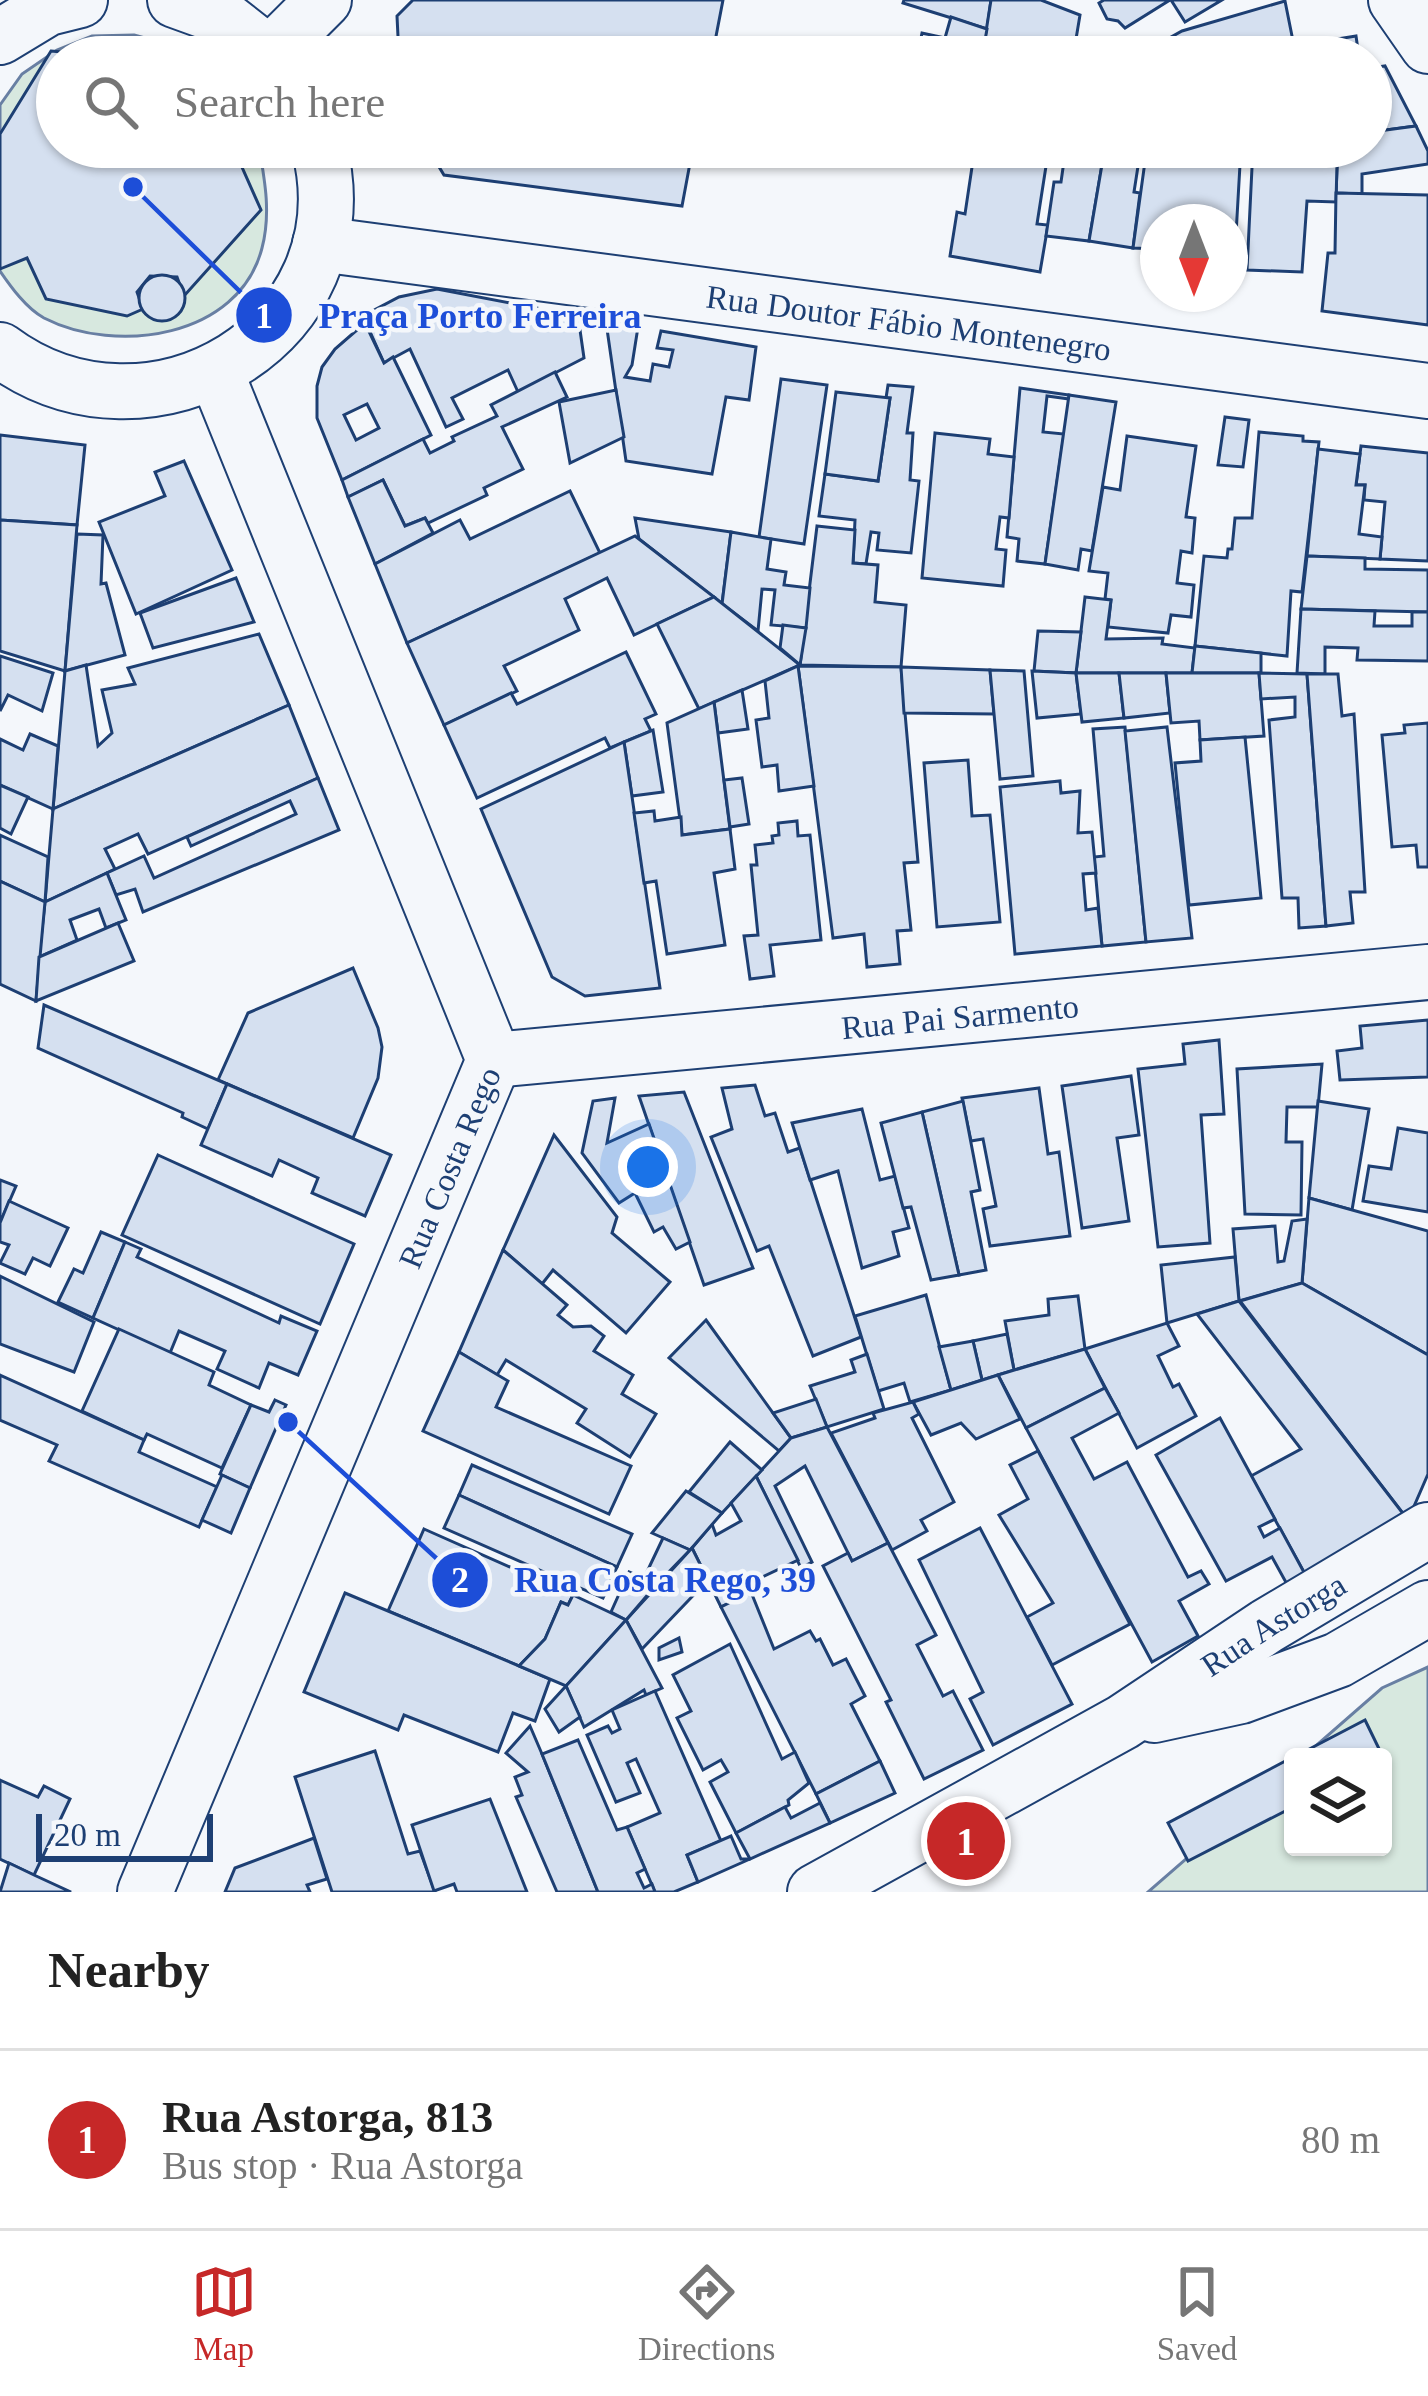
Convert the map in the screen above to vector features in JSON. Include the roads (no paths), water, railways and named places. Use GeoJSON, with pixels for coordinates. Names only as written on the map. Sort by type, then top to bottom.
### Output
{"type":"FeatureCollection","features":[{"type":"Feature","properties":{"kind":"street"},"geometry":{"type":"LineString","coordinates":[[175,0],[222,17],[246,36]]}},
{"type":"Feature","properties":{"kind":"street"},"geometry":{"type":"LineString","coordinates":[[289,36],[324,0]]}},
{"type":"Feature","properties":{"kind":"street"},"geometry":{"type":"LineString","coordinates":[[1396,0],[1428,46]]}},
{"type":"Feature","properties":{"kind":"street"},"geometry":{"type":"LineString","coordinates":[[0,38],[57,3]]}},
{"type":"Feature","properties":{"kind":"street"},"geometry":{"type":"LineString","coordinates":[[1,354],[52,381],[106,394],[163,391],[216,373],[262,341],[298,296],[320,244],[324,168]]}},
{"type":"Feature","properties":{"kind":"street","name":"Rua Doutor Fábio Montenegro"},"geometry":{"type":"LineString","coordinates":[[320,244],[1428,391]]}},
{"type":"Feature","properties":{"kind":"street","name":"Rua Costa Rego"},"geometry":{"type":"LineString","coordinates":[[145,1892],[494,1060],[216,373]]}},
{"type":"Feature","properties":{"kind":"street","name":"Rua Pai Sarmento"},"geometry":{"type":"LineString","coordinates":[[494,1060],[1428,972]]}},
{"type":"Feature","properties":{"kind":"street","name":"Rua Astorga"},"geometry":{"type":"LineString","coordinates":[[815,1892],[1123,1722],[1267,1626],[1428,1530]]}},
{"type":"Feature","properties":{"kind":"street","name":"Rua Astorga"},"geometry":{"type":"LineString","coordinates":[[1123,1722],[1241,1696],[1300,1675],[1338,1660],[1428,1608]]}},
{"type":"Feature","properties":{"kind":"place","name":"Praça Porto Ferreira"},"geometry":{"type":"Point","coordinates":[133,187]}},
{"type":"Feature","properties":{"kind":"place","name":"Rua Costa Rego, 39"},"geometry":{"type":"Point","coordinates":[288,1422]}},
{"type":"Feature","properties":{"kind":"place","name":"Rua Astorga, 813"},"geometry":{"type":"Point","coordinates":[966,1841]}}]}
